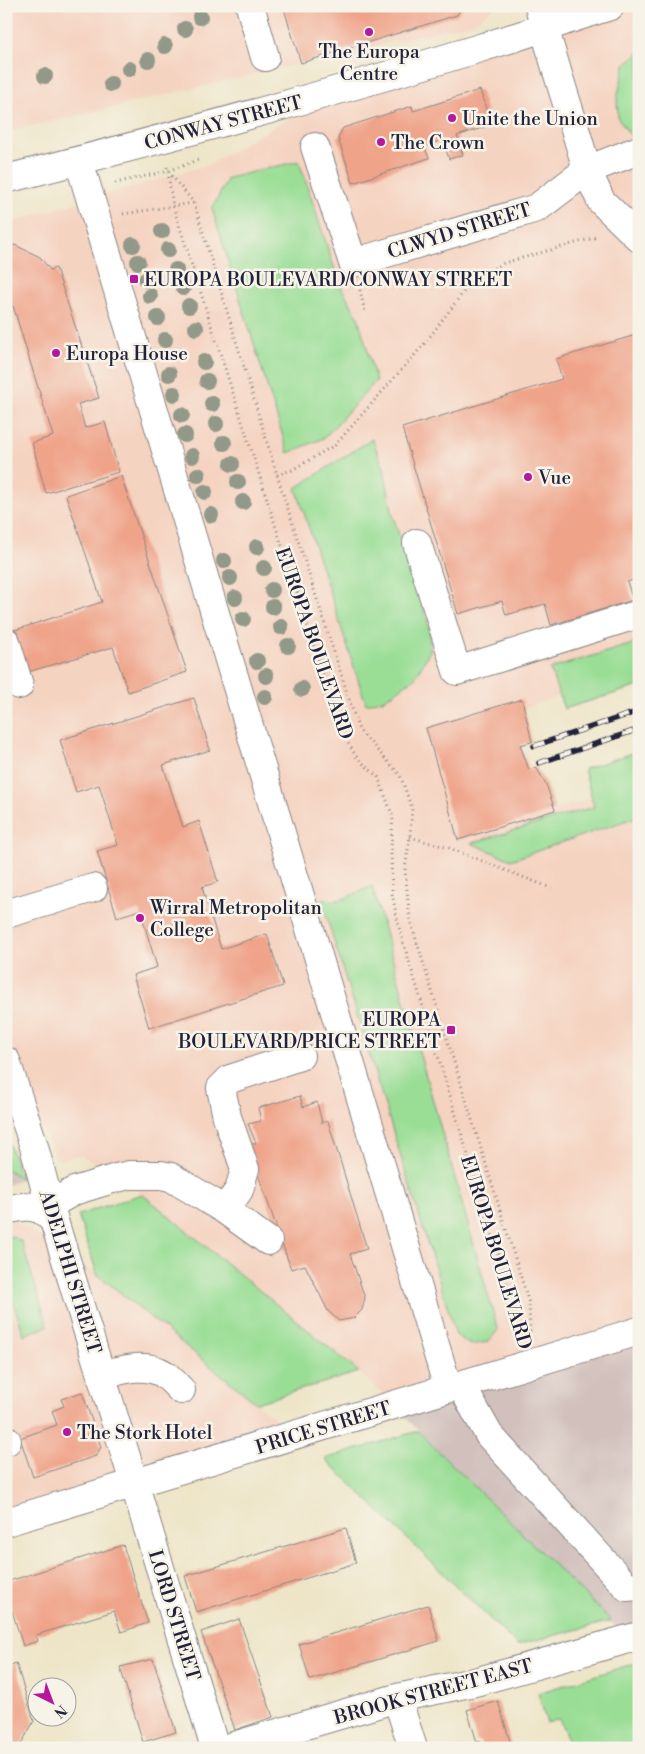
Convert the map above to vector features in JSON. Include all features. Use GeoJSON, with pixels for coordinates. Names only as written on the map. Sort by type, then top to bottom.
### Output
{"type":"FeatureCollection","features":[{"type":"Feature","properties":{"kind":"street"},"geometry":{"type":"LineString","coordinates":[[250,6],[265,57]]}},
{"type":"Feature","properties":{"kind":"street","name":"CONWAY STREET"},"geometry":{"type":"LineString","coordinates":[[6,179],[162,139],[482,48],[541,17],[610,6]]}},
{"type":"Feature","properties":{"kind":"street"},"geometry":{"type":"LineString","coordinates":[[541,17],[559,82],[588,170],[601,201],[634,233]]}},
{"type":"Feature","properties":{"kind":"street","name":"CLWYD STREET"},"geometry":{"type":"LineString","coordinates":[[315,147],[353,263],[537,208],[588,170]]}},
{"type":"Feature","properties":{"kind":"street"},"geometry":{"type":"LineString","coordinates":[[588,170],[639,150]]}},
{"type":"Feature","properties":{"kind":"street"},"geometry":{"type":"LineString","coordinates":[[79,161],[454,1387],[489,1435],[627,1587],[639,1586]]}},
{"type":"Feature","properties":{"kind":"street"},"geometry":{"type":"LineString","coordinates":[[417,543],[457,671],[639,614]]}},
{"type":"Feature","properties":{"kind":"street"},"geometry":{"type":"LineString","coordinates":[[6,642],[19,685]]}},
{"type":"Feature","properties":{"kind":"street"},"geometry":{"type":"LineString","coordinates":[[6,914],[93,888]]}},
{"type":"Feature","properties":{"kind":"street"},"geometry":{"type":"LineString","coordinates":[[225,1210],[239,1190],[245,1170],[227,1117],[221,1088],[230,1079],[300,1056]]}},
{"type":"Feature","properties":{"kind":"street","name":"ADELPHI STREET"},"geometry":{"type":"LineString","coordinates":[[6,1061],[29,1131],[49,1209],[65,1253],[135,1483]]}},
{"type":"Feature","properties":{"kind":"street"},"geometry":{"type":"LineString","coordinates":[[6,1210],[24,1206],[49,1209],[77,1205],[125,1183],[160,1175],[171,1177],[225,1210],[268,1241]]}},
{"type":"Feature","properties":{"kind":"street","name":"PRICE STREET"},"geometry":{"type":"LineString","coordinates":[[6,1522],[639,1331]]}},
{"type":"Feature","properties":{"kind":"street"},"geometry":{"type":"LineString","coordinates":[[102,1375],[130,1368],[145,1368],[164,1374],[181,1390]]}},
{"type":"Feature","properties":{"kind":"street","name":"LORD STREET"},"geometry":{"type":"LineString","coordinates":[[135,1483],[215,1748]]}},
{"type":"Feature","properties":{"kind":"street","name":"BROOK STREET EAST"},"geometry":{"type":"LineString","coordinates":[[227,1748],[397,1698],[475,1682],[634,1638]]}},
{"type":"Feature","properties":{"kind":"street"},"geometry":{"type":"LineString","coordinates":[[397,1698],[414,1748]]}},
{"type":"Feature","properties":{"kind":"path","name":"EUROPA BOULEVARD"},"geometry":{"type":"LineString","coordinates":[[162,139],[173,206],[342,733],[357,758],[378,777],[394,817],[391,849],[392,893],[399,928],[510,1298],[532,1363]]}},
{"type":"Feature","properties":{"kind":"path","name":"EUROPA BOULEVARD"},"geometry":{"type":"LineString","coordinates":[[168,171],[194,203],[277,475],[359,730],[400,775],[412,808],[405,868],[410,920],[529,1303],[532,1363]]}},
{"type":"Feature","properties":{"kind":"path"},"geometry":{"type":"LineString","coordinates":[[96,218],[194,203]]}},
{"type":"Feature","properties":{"kind":"path"},"geometry":{"type":"LineString","coordinates":[[277,475],[292,470],[335,445],[426,342],[474,278],[504,263],[634,233]]}},
{"type":"Feature","properties":{"kind":"path"},"geometry":{"type":"LineString","coordinates":[[410,838],[449,848],[552,888]]}},
{"type":"Feature","properties":{"kind":"shaded area"},"geometry":{"type":"Polygon","coordinates":[[[6,6],[497,6],[473,23],[6,132],[6,6]]]}},
{"type":"Feature","properties":{"kind":"shaded area"},"geometry":{"type":"Polygon","coordinates":[[[539,6],[639,6],[639,642],[551,669],[560,696],[524,708],[532,742],[520,745],[529,769],[536,767],[546,784],[555,810],[639,782],[639,1331],[393,1405],[359,1372],[142,1194],[81,1155],[60,1160],[54,1156],[47,1133],[6,1106],[6,223],[208,165],[332,92],[543,27],[539,6]]]}},
{"type":"Feature","properties":{"kind":"shaded area"},"geometry":{"type":"Polygon","coordinates":[[[6,1136],[22,1179],[6,1185],[6,1136]]]}},
{"type":"Feature","properties":{"kind":"shaded area"},"geometry":{"type":"Polygon","coordinates":[[[6,1215],[97,1274],[295,1435],[6,1522],[6,1215]]]}},
{"type":"Feature","properties":{"kind":"shaded area"},"geometry":{"type":"Polygon","coordinates":[[[639,1331],[639,1650],[393,1405],[639,1331]]]}},
{"type":"Feature","properties":{"kind":"green space"},"geometry":{"type":"Polygon","coordinates":[[[639,52],[639,126],[631,136],[618,119],[617,98],[625,65],[639,52]]]}},
{"type":"Feature","properties":{"kind":"green space"},"geometry":{"type":"Polygon","coordinates":[[[299,161],[340,285],[358,317],[376,381],[324,438],[288,453],[212,209],[228,178],[299,161]]]}},
{"type":"Feature","properties":{"kind":"green space"},"geometry":{"type":"Polygon","coordinates":[[[372,439],[384,468],[393,516],[429,626],[430,651],[414,679],[385,699],[366,704],[296,488],[372,439]]]}},
{"type":"Feature","properties":{"kind":"green space"},"geometry":{"type":"Polygon","coordinates":[[[639,642],[639,686],[564,709],[550,669],[639,642]]]}},
{"type":"Feature","properties":{"kind":"green space"},"geometry":{"type":"Polygon","coordinates":[[[639,751],[639,816],[511,860],[471,843],[594,807],[584,769],[639,751]]]}},
{"type":"Feature","properties":{"kind":"green space"},"geometry":{"type":"Polygon","coordinates":[[[372,886],[498,1330],[488,1342],[470,1345],[456,1335],[321,899],[341,900],[372,886]]]}},
{"type":"Feature","properties":{"kind":"green space"},"geometry":{"type":"Polygon","coordinates":[[[6,1136],[21,1176],[22,1179],[6,1169],[6,1136]]]}},
{"type":"Feature","properties":{"kind":"green space"},"geometry":{"type":"Polygon","coordinates":[[[142,1194],[359,1372],[256,1403],[97,1274],[78,1215],[142,1194]]]}},
{"type":"Feature","properties":{"kind":"green space"},"geometry":{"type":"Polygon","coordinates":[[[10,1236],[21,1241],[48,1326],[24,1335],[6,1281],[6,1237],[10,1236]]]}},
{"type":"Feature","properties":{"kind":"green space"},"geometry":{"type":"Polygon","coordinates":[[[418,1431],[611,1621],[517,1645],[325,1459],[418,1431]]]}},
{"type":"Feature","properties":{"kind":"green space"},"geometry":{"type":"Polygon","coordinates":[[[639,1662],[639,1748],[572,1748],[559,1719],[547,1723],[538,1693],[639,1662]]]}},
{"type":"Feature","properties":{"kind":"building"},"geometry":{"type":"Polygon","coordinates":[[[283,6],[463,6],[457,15],[301,63],[283,6]]]}},
{"type":"Feature","properties":{"kind":"building","name":"The Crown"},"geometry":{"type":"Polygon","coordinates":[[[480,90],[491,125],[457,136],[463,155],[449,159],[443,140],[424,146],[429,158],[353,183],[338,138],[343,128],[412,106],[413,111],[480,90]]]}},
{"type":"Feature","properties":{"kind":"building","name":"Europa House"},"geometry":{"type":"Polygon","coordinates":[[[15,245],[40,257],[50,270],[56,268],[99,398],[78,404],[85,428],[105,422],[119,472],[46,493],[32,443],[53,436],[13,306],[6,308],[6,247],[15,245]]]}},
{"type":"Feature","properties":{"kind":"building","name":"Vue"},"geometry":{"type":"Polygon","coordinates":[[[639,334],[639,578],[627,582],[633,600],[551,625],[545,604],[506,615],[502,601],[458,614],[402,428],[562,379],[556,359],[639,334]]]}},
{"type":"Feature","properties":{"kind":"building"},"geometry":{"type":"Polygon","coordinates":[[[121,476],[187,672],[128,692],[113,647],[21,674],[9,632],[102,602],[66,495],[121,476]]]}},
{"type":"Feature","properties":{"kind":"building","name":"Wirral Metropolitan College"},"geometry":{"type":"Polygon","coordinates":[[[194,698],[210,750],[163,765],[183,827],[199,821],[218,882],[202,887],[221,949],[267,934],[283,986],[149,1028],[133,975],[157,967],[140,910],[117,917],[97,851],[118,845],[99,785],[76,792],[60,740],[194,698]]]}},
{"type":"Feature","properties":{"kind":"building"},"geometry":{"type":"Polygon","coordinates":[[[522,699],[532,742],[520,745],[529,770],[536,767],[546,784],[555,810],[458,840],[426,728],[522,699]]]}},
{"type":"Feature","properties":{"kind":"building"},"geometry":{"type":"Polygon","coordinates":[[[300,1096],[303,1107],[317,1102],[322,1123],[328,1121],[367,1249],[350,1254],[365,1298],[362,1310],[354,1318],[339,1321],[328,1311],[305,1265],[291,1269],[248,1145],[256,1143],[248,1124],[261,1121],[258,1108],[300,1096]]]}},
{"type":"Feature","properties":{"kind":"building","name":"The Stork Hotel"},"geometry":{"type":"Polygon","coordinates":[[[82,1392],[101,1447],[96,1456],[33,1477],[20,1438],[57,1425],[52,1411],[64,1406],[61,1399],[82,1392]]]}},
{"type":"Feature","properties":{"kind":"building"},"geometry":{"type":"Polygon","coordinates":[[[346,1528],[356,1563],[196,1612],[185,1576],[346,1528]]]}},
{"type":"Feature","properties":{"kind":"building"},"geometry":{"type":"Polygon","coordinates":[[[123,1545],[148,1623],[121,1632],[114,1611],[36,1635],[38,1641],[23,1646],[6,1592],[6,1582],[123,1545]]]}},
{"type":"Feature","properties":{"kind":"building"},"geometry":{"type":"Polygon","coordinates":[[[428,1605],[439,1641],[310,1680],[299,1644],[428,1605]]]}},
{"type":"Feature","properties":{"kind":"building"},"geometry":{"type":"Polygon","coordinates":[[[239,1619],[273,1717],[235,1730],[201,1632],[239,1619]]]}},
{"type":"Feature","properties":{"kind":"building"},"geometry":{"type":"Polygon","coordinates":[[[153,1659],[176,1732],[143,1742],[120,1667],[153,1659]]]}},
{"type":"Feature","properties":{"kind":"building"},"geometry":{"type":"Polygon","coordinates":[[[16,1663],[28,1702],[28,1726],[31,1726],[19,1748],[6,1748],[6,1667],[16,1663]]]}},
{"type":"Feature","properties":{"kind":"building"},"geometry":{"type":"Polygon","coordinates":[[[498,1701],[512,1748],[482,1748],[480,1741],[477,1742],[467,1710],[498,1701]]]}},
{"type":"Feature","properties":{"kind":"railway"},"geometry":{"type":"LineString","coordinates":[[534,746],[639,711]]}},
{"type":"Feature","properties":{"kind":"railway"},"geometry":{"type":"LineString","coordinates":[[539,763],[639,729]]}},
{"type":"Feature","properties":{"kind":"place","name":"The Europa Centre"},"geometry":{"type":"Point","coordinates":[369,32]}},
{"type":"Feature","properties":{"kind":"place","name":"Unite the Union"},"geometry":{"type":"Point","coordinates":[452,118]}},
{"type":"Feature","properties":{"kind":"place","name":"The Crown"},"geometry":{"type":"Point","coordinates":[381,142]}},
{"type":"Feature","properties":{"kind":"place","name":"EUROPA BOULEVARD/CONWAY STREET"},"geometry":{"type":"Point","coordinates":[134,279]}},
{"type":"Feature","properties":{"kind":"place","name":"Europa House"},"geometry":{"type":"Point","coordinates":[56,353]}},
{"type":"Feature","properties":{"kind":"place","name":"Vue"},"geometry":{"type":"Point","coordinates":[528,477]}},
{"type":"Feature","properties":{"kind":"place","name":"Wirral Metropolitan College"},"geometry":{"type":"Point","coordinates":[140,918]}},
{"type":"Feature","properties":{"kind":"place","name":"EUROPA BOULEVARD/PRICE STREET"},"geometry":{"type":"Point","coordinates":[451,1030]}},
{"type":"Feature","properties":{"kind":"place","name":"The Stork Hotel"},"geometry":{"type":"Point","coordinates":[67,1432]}}]}
